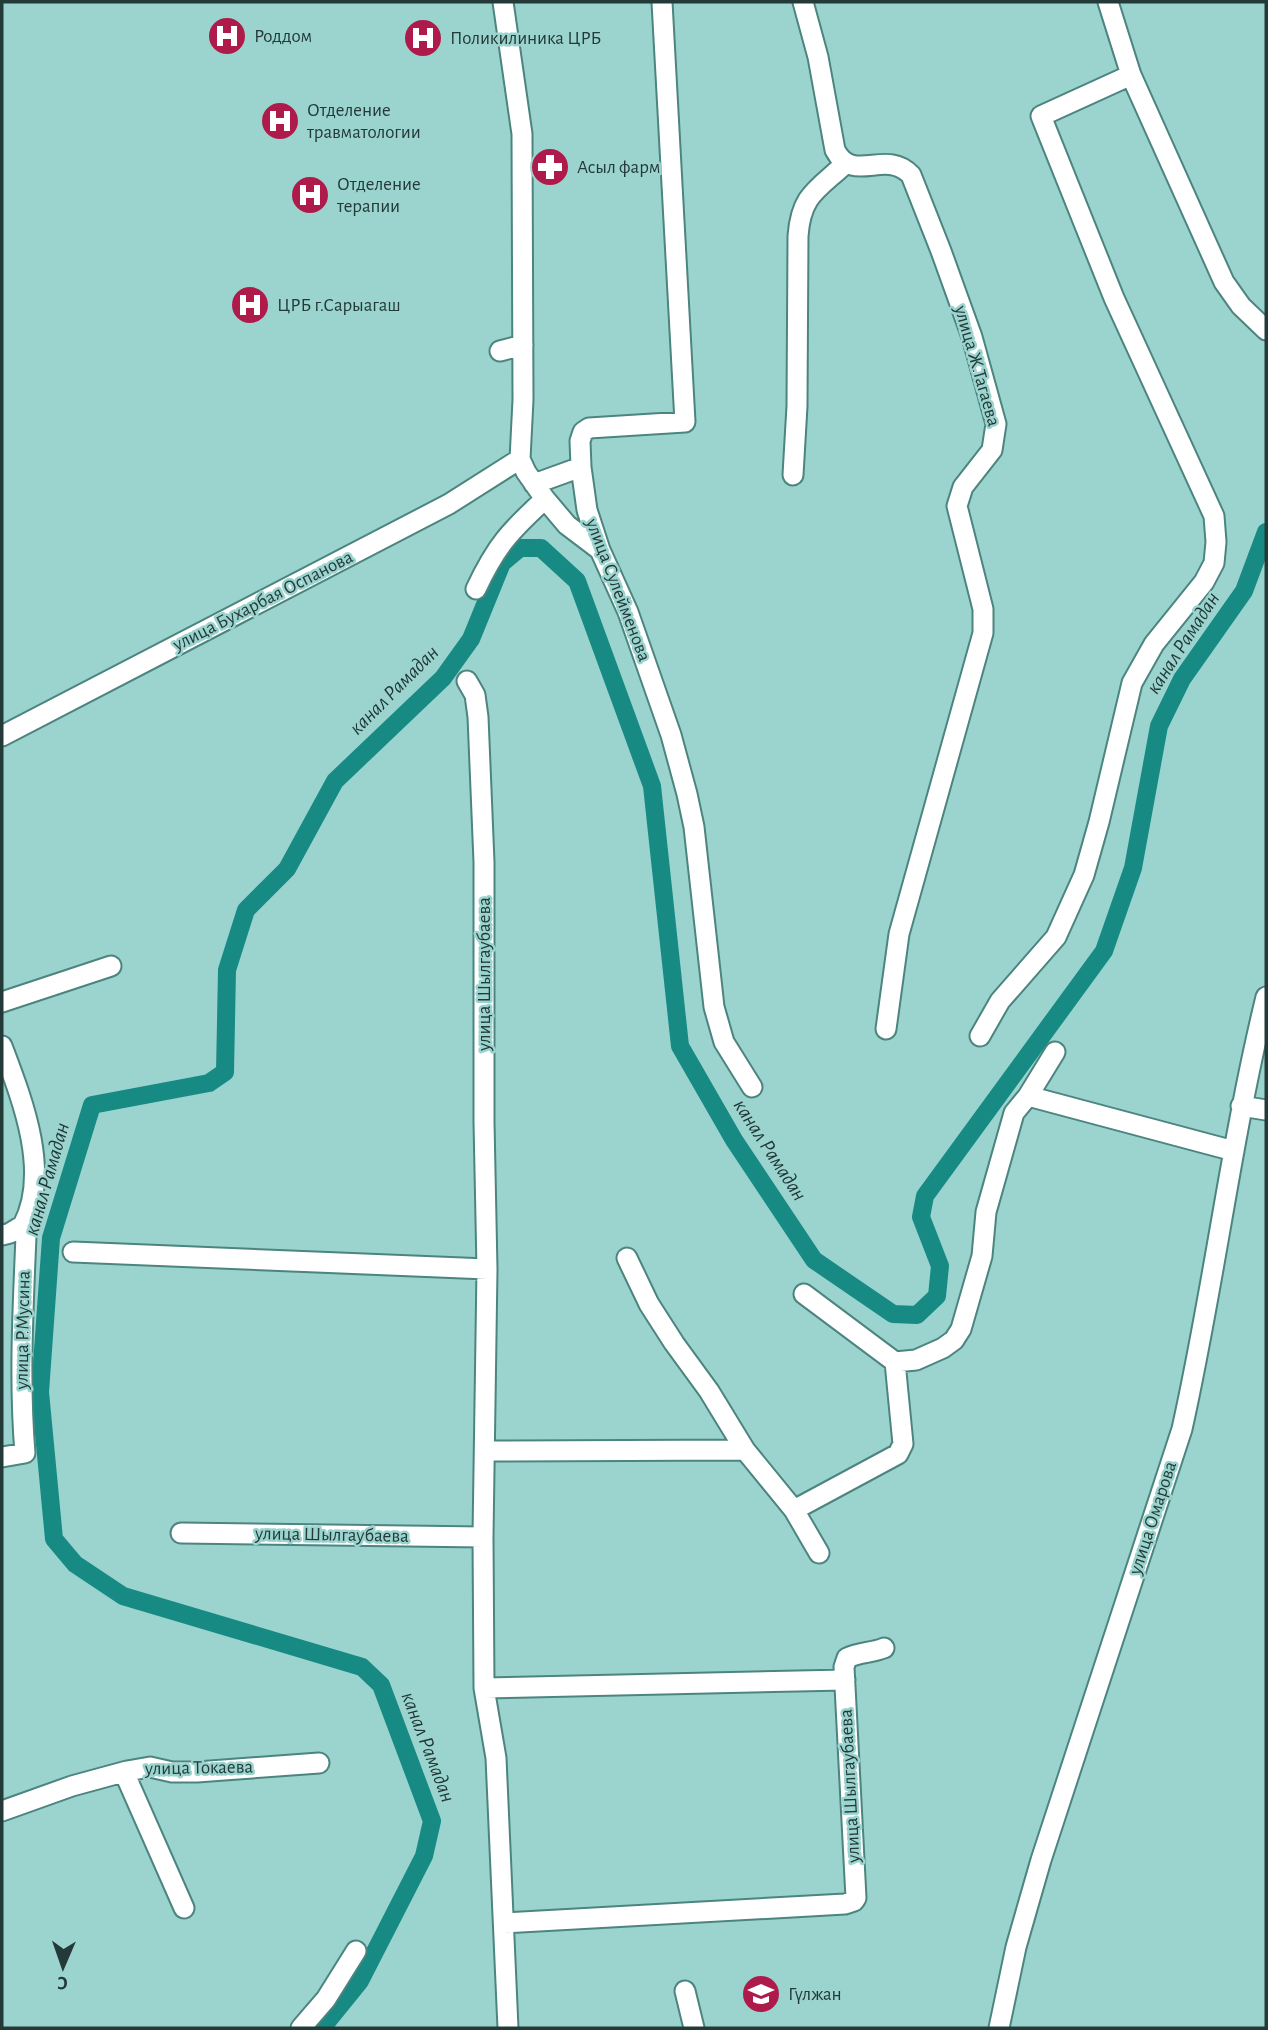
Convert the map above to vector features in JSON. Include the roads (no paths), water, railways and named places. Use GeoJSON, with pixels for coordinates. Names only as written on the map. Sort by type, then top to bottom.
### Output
{"type":"FeatureCollection","features":[{"type":"Feature","properties":{"kind":"street"},"geometry":{"type":"LineString","coordinates":[[503,2],[522,134],[523,400],[520,459],[539,492],[567,525],[600,550]]}},
{"type":"Feature","properties":{"kind":"street","name":"улица Сулейменова"},"geometry":{"type":"LineString","coordinates":[[662,2],[685,422],[589,428],[583,432],[580,441],[581,467],[587,510],[600,550],[628,612],[671,735],[694,827],[715,1007],[724,1042],[752,1087]]}},
{"type":"Feature","properties":{"kind":"street"},"geometry":{"type":"LineString","coordinates":[[793,475],[801,210],[808,197],[845,164],[835,150],[818,57],[803,2]]}},
{"type":"Feature","properties":{"kind":"street"},"geometry":{"type":"LineString","coordinates":[[1108,2],[1132,75],[1224,282],[1241,306],[1266,330]]}},
{"type":"Feature","properties":{"kind":"street"},"geometry":{"type":"LineString","coordinates":[[980,1035],[1000,1001],[1056,937],[1084,874],[1132,683],[1154,644],[1204,582],[1213,563],[1214,516],[1114,298],[1041,116],[1132,75]]}},
{"type":"Feature","properties":{"kind":"street","name":"улица Ж.Тагаева"},"geometry":{"type":"LineString","coordinates":[[845,164],[893,164],[904,168],[911,176],[972,337],[996,424],[992,450],[963,486],[957,506],[983,609],[983,633],[899,934],[886,1029]]}},
{"type":"Feature","properties":{"kind":"street"},"geometry":{"type":"LineString","coordinates":[[500,351],[523,345]]}},
{"type":"Feature","properties":{"kind":"street","name":"улица Бухарбая Оспанова"},"geometry":{"type":"LineString","coordinates":[[2,736],[449,504],[520,459]]}},
{"type":"Feature","properties":{"kind":"street"},"geometry":{"type":"LineString","coordinates":[[476,589],[502,540],[539,492],[581,467]]}},
{"type":"Feature","properties":{"kind":"street","name":"улица Шылгаубаева"},"geometry":{"type":"LineString","coordinates":[[467,681],[475,695],[478,717],[484,862],[487,1269],[484,1688],[496,1758],[508,2028]]}},
{"type":"Feature","properties":{"kind":"street"},"geometry":{"type":"LineString","coordinates":[[2,1002],[111,967]]}},
{"type":"Feature","properties":{"kind":"street","name":"улица Омарова"},"geometry":{"type":"LineString","coordinates":[[999,2028],[1016,1947],[1041,1860],[1182,1429],[1195,1371],[1241,1106],[1266,997]]}},
{"type":"Feature","properties":{"kind":"street","name":"улица Р.Мусина"},"geometry":{"type":"LineString","coordinates":[[2,1046],[31,1138],[35,1168],[32,1205],[23,1225],[26,1236],[22,1371],[25,1453],[2,1457]]}},
{"type":"Feature","properties":{"kind":"street"},"geometry":{"type":"LineString","coordinates":[[804,1294],[895,1362],[916,1360],[954,1340],[961,1329],[982,1256],[986,1212],[1014,1113],[1028,1096],[1055,1052]]}},
{"type":"Feature","properties":{"kind":"street"},"geometry":{"type":"LineString","coordinates":[[1028,1096],[1234,1151]]}},
{"type":"Feature","properties":{"kind":"street"},"geometry":{"type":"LineString","coordinates":[[1241,1106],[1266,1110]]}},
{"type":"Feature","properties":{"kind":"street"},"geometry":{"type":"LineString","coordinates":[[2,1235],[23,1225]]}},
{"type":"Feature","properties":{"kind":"street"},"geometry":{"type":"LineString","coordinates":[[73,1252],[487,1269]]}},
{"type":"Feature","properties":{"kind":"street"},"geometry":{"type":"LineString","coordinates":[[627,1258],[649,1304],[746,1450],[794,1510],[819,1553]]}},
{"type":"Feature","properties":{"kind":"street"},"geometry":{"type":"LineString","coordinates":[[794,1510],[898,1454],[903,1444],[895,1362]]}},
{"type":"Feature","properties":{"kind":"street"},"geometry":{"type":"LineString","coordinates":[[486,1451],[746,1450]]}},
{"type":"Feature","properties":{"kind":"street","name":"улица Шылгаубаева"},"geometry":{"type":"LineString","coordinates":[[181,1534],[483,1537]]}},
{"type":"Feature","properties":{"kind":"street"},"geometry":{"type":"LineString","coordinates":[[845,1680],[844,1667],[848,1658],[884,1648]]}},
{"type":"Feature","properties":{"kind":"street","name":"улица Шылгаубаева"},"geometry":{"type":"LineString","coordinates":[[484,1688],[845,1680],[854,1901],[845,1904],[504,1923]]}},
{"type":"Feature","properties":{"kind":"street","name":"улица Токаева"},"geometry":{"type":"LineString","coordinates":[[2,1811],[72,1786],[150,1768],[172,1772],[197,1772],[319,1763]]}},
{"type":"Feature","properties":{"kind":"street"},"geometry":{"type":"LineString","coordinates":[[124,1772],[184,1908]]}},
{"type":"Feature","properties":{"kind":"street"},"geometry":{"type":"LineString","coordinates":[[301,2028],[326,1999],[356,1951]]}},
{"type":"Feature","properties":{"kind":"street"},"geometry":{"type":"LineString","coordinates":[[685,1991],[694,2028]]}},
{"type":"Feature","properties":{"kind":"waterway","name":"канал Рамадан"},"geometry":{"type":"LineString","coordinates":[[322,2028],[360,1981],[424,1856],[432,1821],[381,1685],[362,1667],[123,1596],[75,1564],[54,1539],[40,1392],[51,1238],[92,1105],[209,1083],[225,1072],[227,970],[246,910],[287,869],[335,781],[443,678],[471,639],[502,563],[520,548],[541,548],[577,581],[652,786],[680,1046],[734,1140],[814,1260],[893,1314],[917,1315],[937,1296],[940,1266],[921,1217],[925,1196],[1104,951],[1133,868],[1159,726],[1182,679],[1244,591],[1266,532]]}},
{"type":"Feature","properties":{"kind":"place","name":"Роддом"},"geometry":{"type":"Point","coordinates":[227,36]}},
{"type":"Feature","properties":{"kind":"place","name":"Поликилиника ЦРБ"},"geometry":{"type":"Point","coordinates":[423,38]}},
{"type":"Feature","properties":{"kind":"place","name":"Отделение травматологии"},"geometry":{"type":"Point","coordinates":[280,121]}},
{"type":"Feature","properties":{"kind":"place","name":"Асыл фарм"},"geometry":{"type":"Point","coordinates":[550,167]}},
{"type":"Feature","properties":{"kind":"place","name":"Отделение терапии"},"geometry":{"type":"Point","coordinates":[310,195]}},
{"type":"Feature","properties":{"kind":"place","name":"ЦРБ г.Сарыагаш"},"geometry":{"type":"Point","coordinates":[250,305]}},
{"type":"Feature","properties":{"kind":"place","name":"Гүлжан"},"geometry":{"type":"Point","coordinates":[761,1994]}}]}
